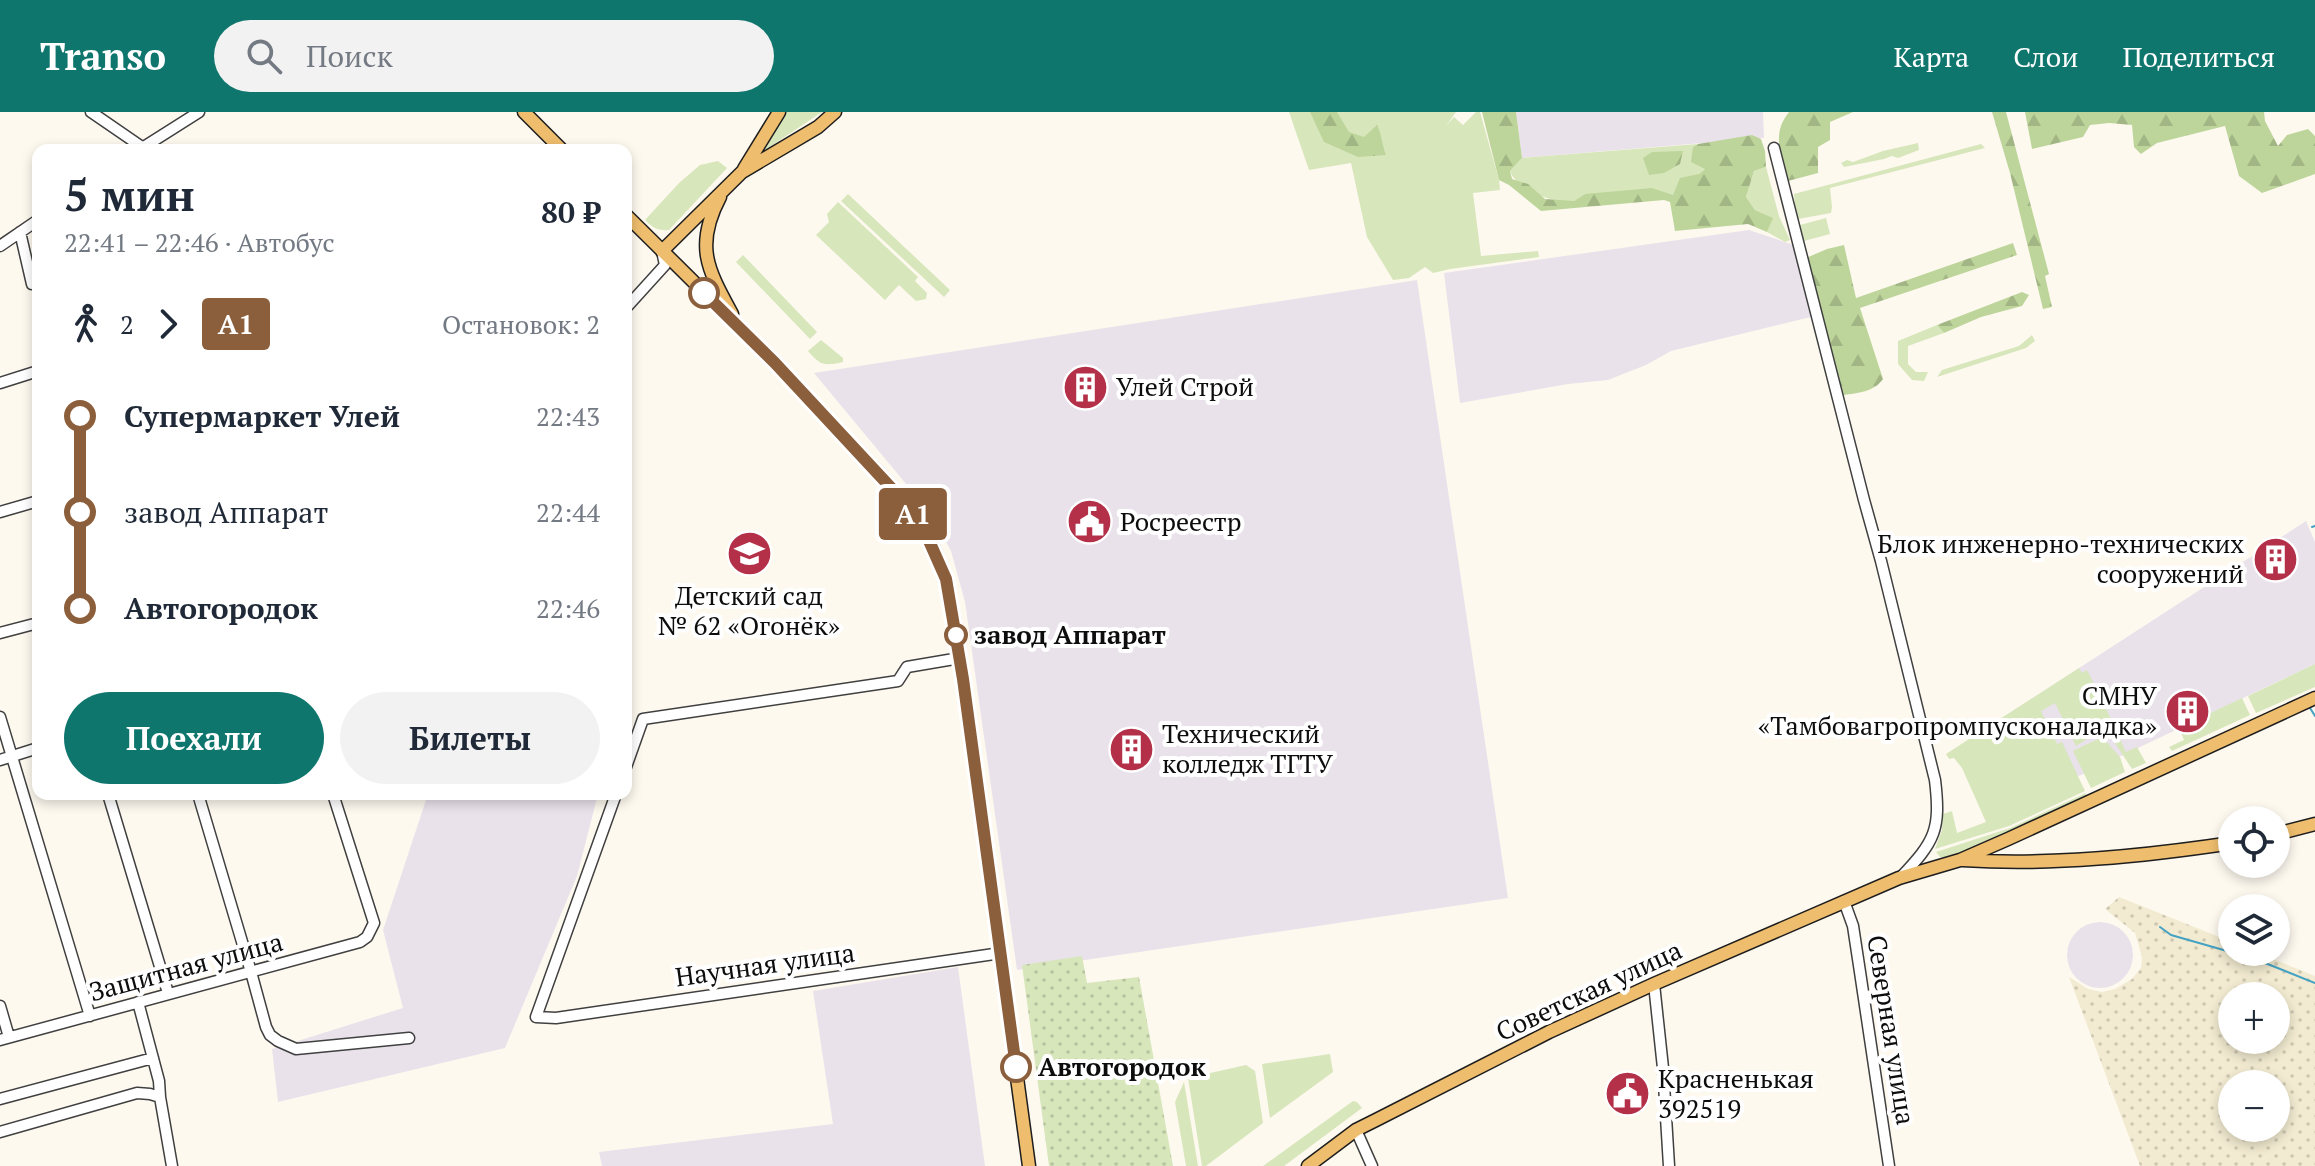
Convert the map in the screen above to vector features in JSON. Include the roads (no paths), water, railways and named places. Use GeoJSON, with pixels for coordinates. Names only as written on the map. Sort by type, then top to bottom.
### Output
{"type":"FeatureCollection","features":[{"type":"Feature","properties":{"kind":"main road"},"geometry":{"type":"LineString","coordinates":[[524,112],[556,144]]}},
{"type":"Feature","properties":{"kind":"main road"},"geometry":{"type":"LineString","coordinates":[[742,172],[779,112]]}},
{"type":"Feature","properties":{"kind":"main road"},"geometry":{"type":"LineString","coordinates":[[662,251],[742,172],[818,127],[835,112]]}},
{"type":"Feature","properties":{"kind":"main road"},"geometry":{"type":"LineString","coordinates":[[725,188],[712,217],[706,241],[706,260],[739,328]]}},
{"type":"Feature","properties":{"kind":"main road"},"geometry":{"type":"LineString","coordinates":[[632,221],[775,363],[908,506],[926,534],[946,579],[960,658],[1029,1166]]}},
{"type":"Feature","properties":{"kind":"main road"},"geometry":{"type":"LineString","coordinates":[[1960,860],[2315,698]]}},
{"type":"Feature","properties":{"kind":"main road"},"geometry":{"type":"LineString","coordinates":[[2290,830],[2315,824]]}},
{"type":"Feature","properties":{"kind":"main road"},"geometry":{"type":"LineString","coordinates":[[1960,860],[2098,858],[2218,845]]}},
{"type":"Feature","properties":{"kind":"main road","name":"Советская улица"},"geometry":{"type":"LineString","coordinates":[[1308,1166],[1356,1130],[1540,1037],[1844,901],[1899,878],[1960,860]]}},
{"type":"Feature","properties":{"kind":"street"},"geometry":{"type":"LineString","coordinates":[[91,112],[134,144]]}},
{"type":"Feature","properties":{"kind":"street"},"geometry":{"type":"LineString","coordinates":[[149,144],[199,112]]}},
{"type":"Feature","properties":{"kind":"street"},"geometry":{"type":"LineString","coordinates":[[1774,148],[1935,780],[1939,811],[1935,831],[1925,851],[1899,878]]}},
{"type":"Feature","properties":{"kind":"street"},"geometry":{"type":"LineString","coordinates":[[0,246],[32,224]]}},
{"type":"Feature","properties":{"kind":"street"},"geometry":{"type":"LineString","coordinates":[[20,232],[32,284]]}},
{"type":"Feature","properties":{"kind":"street"},"geometry":{"type":"LineString","coordinates":[[632,301],[665,265],[662,251]]}},
{"type":"Feature","properties":{"kind":"street"},"geometry":{"type":"LineString","coordinates":[[0,383],[32,373]]}},
{"type":"Feature","properties":{"kind":"street"},"geometry":{"type":"LineString","coordinates":[[0,512],[32,503]]}},
{"type":"Feature","properties":{"kind":"street"},"geometry":{"type":"LineString","coordinates":[[0,633],[32,625]]}},
{"type":"Feature","properties":{"kind":"street"},"geometry":{"type":"LineString","coordinates":[[632,750],[643,719],[898,681],[907,667],[960,658]]}},
{"type":"Feature","properties":{"kind":"street"},"geometry":{"type":"LineString","coordinates":[[0,717],[90,1016]]}},
{"type":"Feature","properties":{"kind":"street"},"geometry":{"type":"LineString","coordinates":[[0,760],[32,750]]}},
{"type":"Feature","properties":{"kind":"street"},"geometry":{"type":"LineString","coordinates":[[110,800],[168,993]]}},
{"type":"Feature","properties":{"kind":"street"},"geometry":{"type":"LineString","coordinates":[[200,800],[270,1035],[296,1049],[409,1038]]}},
{"type":"Feature","properties":{"kind":"street","name":"Защитная улица"},"geometry":{"type":"LineString","coordinates":[[5,1038],[355,945],[367,937],[374,923],[335,800]]}},
{"type":"Feature","properties":{"kind":"street","name":"Научная улица"},"geometry":{"type":"LineString","coordinates":[[614,800],[536,1017],[556,1018],[1001,953]]}},
{"type":"Feature","properties":{"kind":"street","name":"Северная улица"},"geometry":{"type":"LineString","coordinates":[[1844,901],[1853,926],[1889,1166]]}},
{"type":"Feature","properties":{"kind":"street"},"geometry":{"type":"LineString","coordinates":[[1654,984],[1669,1166]]}},
{"type":"Feature","properties":{"kind":"street"},"geometry":{"type":"LineString","coordinates":[[138,1002],[159,1081],[172,1166]]}},
{"type":"Feature","properties":{"kind":"street"},"geometry":{"type":"LineString","coordinates":[[0,1006],[5,1038]]}},
{"type":"Feature","properties":{"kind":"street"},"geometry":{"type":"LineString","coordinates":[[0,1099],[153,1058]]}},
{"type":"Feature","properties":{"kind":"street"},"geometry":{"type":"LineString","coordinates":[[0,1132],[137,1093],[160,1097]]}},
{"type":"Feature","properties":{"kind":"street"},"geometry":{"type":"LineString","coordinates":[[1356,1130],[1372,1166]]}},
{"type":"Feature","properties":{"kind":"waterway"},"geometry":{"type":"LineString","coordinates":[[2310,708],[2315,716]]}},
{"type":"Feature","properties":{"kind":"waterway"},"geometry":{"type":"LineString","coordinates":[[2160,927],[2171,935],[2255,959],[2315,983]]}},
{"type":"Feature","properties":{"kind":"place","name":"Улей Строй"},"geometry":{"type":"Point","coordinates":[1085,387]}},
{"type":"Feature","properties":{"kind":"place","name":"Росреестр"},"geometry":{"type":"Point","coordinates":[1089,522]}},
{"type":"Feature","properties":{"kind":"place","name":"Детский сад № 62 «Огонёк»"},"geometry":{"type":"Point","coordinates":[749,553]}},
{"type":"Feature","properties":{"kind":"place","name":"Блок инженерно-технических сооружений"},"geometry":{"type":"Point","coordinates":[2275,559]}},
{"type":"Feature","properties":{"kind":"place","name":"завод Аппарат"},"geometry":{"type":"Point","coordinates":[956,635]}},
{"type":"Feature","properties":{"kind":"place","name":"СМНУ «Тамбовагропромпусконаладка»"},"geometry":{"type":"Point","coordinates":[2188,711]}},
{"type":"Feature","properties":{"kind":"place","name":"Технический колледж ТГТУ"},"geometry":{"type":"Point","coordinates":[1131,749]}},
{"type":"Feature","properties":{"kind":"place","name":"Автогородок"},"geometry":{"type":"Point","coordinates":[1016,1067]}},
{"type":"Feature","properties":{"kind":"place","name":"Красненькая 392519"},"geometry":{"type":"Point","coordinates":[1627,1094]}}]}
